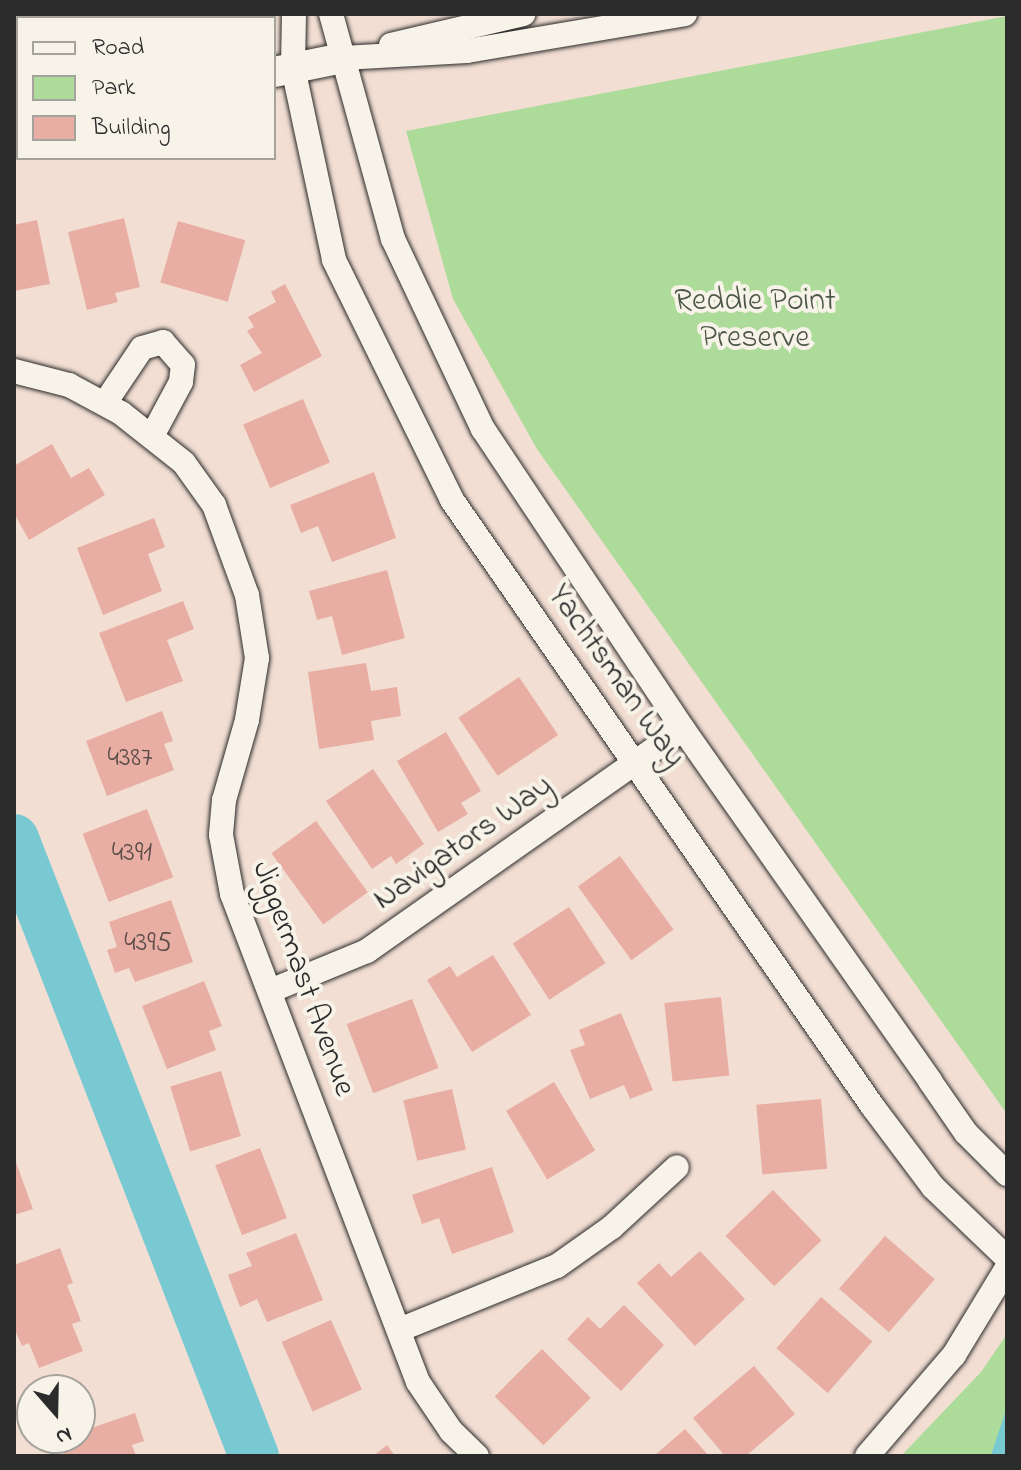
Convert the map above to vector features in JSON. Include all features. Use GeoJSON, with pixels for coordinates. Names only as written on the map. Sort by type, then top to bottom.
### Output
{"type":"FeatureCollection","features":[{"type":"Feature","properties":{"kind":"street","name":"Yachtsman Way"},"geometry":{"type":"LineString","coordinates":[[294,14],[284,70],[334,260],[452,500],[873,1107],[933,1187],[1007,1258]]}},
{"type":"Feature","properties":{"kind":"street","name":"Yachtsman Way"},"geometry":{"type":"LineString","coordinates":[[331,14],[393,239],[483,429],[683,729],[966,1133],[1007,1174]]}},
{"type":"Feature","properties":{"kind":"street"},"geometry":{"type":"LineString","coordinates":[[284,70],[523,14]]}},
{"type":"Feature","properties":{"kind":"street"},"geometry":{"type":"LineString","coordinates":[[343,58],[467,51],[685,14]]}},
{"type":"Feature","properties":{"kind":"street"},"geometry":{"type":"LineString","coordinates":[[105,403],[142,348],[163,342],[176,351],[183,365],[181,382],[152,436]]}},
{"type":"Feature","properties":{"kind":"street","name":"Jiggermast Avenue"},"geometry":{"type":"LineString","coordinates":[[14,371],[69,385],[105,403],[184,463],[214,505],[255,631],[257,658],[247,720],[224,800],[221,835],[232,894],[399,1330],[435,1410],[477,1456]]}},
{"type":"Feature","properties":{"kind":"street","name":"Navigators Way"},"geometry":{"type":"LineString","coordinates":[[270,991],[367,951],[683,729]]}},
{"type":"Feature","properties":{"kind":"street"},"geometry":{"type":"LineString","coordinates":[[399,1330],[557,1266],[612,1227],[677,1167]]}},
{"type":"Feature","properties":{"kind":"street"},"geometry":{"type":"LineString","coordinates":[[867,1456],[954,1355],[1007,1268]]}},
{"type":"Feature","properties":{"kind":"green space"},"geometry":{"type":"Polygon","coordinates":[[[14,14],[259,14],[16,16],[14,87],[14,14]]]}},
{"type":"Feature","properties":{"kind":"green space","name":"Reddie Point Preserve"},"geometry":{"type":"Polygon","coordinates":[[[1007,16],[1007,1114],[537,449],[453,299],[406,131],[1007,16]]]}},
{"type":"Feature","properties":{"kind":"green space"},"geometry":{"type":"Polygon","coordinates":[[[1007,1334],[1007,1456],[901,1456],[981,1372],[1007,1334]]]}},
{"type":"Feature","properties":{"kind":"water"},"geometry":{"type":"Polygon","coordinates":[[[1007,1407],[1007,1456],[991,1456],[992,1452],[1007,1407]]]}},
{"type":"Feature","properties":{"kind":"building"},"geometry":{"type":"Polygon","coordinates":[[[124,218],[140,287],[115,293],[118,302],[87,310],[68,232],[124,218]]]}},
{"type":"Feature","properties":{"kind":"building"},"geometry":{"type":"Polygon","coordinates":[[[37,220],[50,284],[14,291],[14,225],[37,220]]]}},
{"type":"Feature","properties":{"kind":"building"},"geometry":{"type":"Polygon","coordinates":[[[178,221],[245,240],[228,302],[160,283],[178,221]]]}},
{"type":"Feature","properties":{"kind":"building"},"geometry":{"type":"Polygon","coordinates":[[[285,284],[322,356],[254,392],[240,365],[262,353],[247,331],[254,327],[248,317],[276,302],[271,292],[285,284]]]}},
{"type":"Feature","properties":{"kind":"building"},"geometry":{"type":"Polygon","coordinates":[[[303,399],[330,463],[270,488],[243,424],[303,399]]]}},
{"type":"Feature","properties":{"kind":"building"},"geometry":{"type":"Polygon","coordinates":[[[52,444],[71,478],[89,468],[105,495],[29,540],[14,513],[14,466],[52,444]]]}},
{"type":"Feature","properties":{"kind":"building"},"geometry":{"type":"Polygon","coordinates":[[[374,472],[396,538],[332,562],[318,526],[301,533],[290,505],[374,472]]]}},
{"type":"Feature","properties":{"kind":"building"},"geometry":{"type":"Polygon","coordinates":[[[154,518],[165,547],[148,554],[162,591],[103,615],[77,548],[154,518]]]}},
{"type":"Feature","properties":{"kind":"building"},"geometry":{"type":"Polygon","coordinates":[[[387,570],[405,638],[342,655],[332,616],[317,620],[309,591],[387,570]]]}},
{"type":"Feature","properties":{"kind":"building"},"geometry":{"type":"Polygon","coordinates":[[[183,601],[194,629],[167,640],[183,681],[126,702],[99,633],[183,601]]]}},
{"type":"Feature","properties":{"kind":"building"},"geometry":{"type":"Polygon","coordinates":[[[366,663],[371,691],[397,687],[401,716],[371,721],[374,740],[319,749],[308,672],[366,663]]]}},
{"type":"Feature","properties":{"kind":"building"},"geometry":{"type":"Polygon","coordinates":[[[519,677],[558,735],[498,776],[458,718],[519,677]]]}},
{"type":"Feature","properties":{"kind":"building"},"geometry":{"type":"Polygon","coordinates":[[[162,711],[173,741],[164,744],[174,770],[107,796],[86,741],[162,711]]]}},
{"type":"Feature","properties":{"kind":"building"},"geometry":{"type":"Polygon","coordinates":[[[446,732],[481,791],[461,803],[468,814],[438,832],[397,761],[446,732]]]}},
{"type":"Feature","properties":{"kind":"building"},"geometry":{"type":"Polygon","coordinates":[[[373,769],[424,844],[396,864],[391,856],[372,869],[326,801],[373,769]]]}},
{"type":"Feature","properties":{"kind":"building"},"geometry":{"type":"Polygon","coordinates":[[[147,809],[173,877],[109,902],[83,834],[147,809]]]}},
{"type":"Feature","properties":{"kind":"building"},"geometry":{"type":"Polygon","coordinates":[[[316,821],[368,892],[323,925],[272,853],[316,821]]]}},
{"type":"Feature","properties":{"kind":"building"},"geometry":{"type":"Polygon","coordinates":[[[620,856],[673,930],[631,960],[578,887],[620,856]]]}},
{"type":"Feature","properties":{"kind":"building"},"geometry":{"type":"Polygon","coordinates":[[[171,900],[193,962],[135,982],[129,968],[115,973],[107,950],[117,947],[109,922],[171,900]]]}},
{"type":"Feature","properties":{"kind":"building"},"geometry":{"type":"Polygon","coordinates":[[[569,907],[605,963],[549,1000],[513,943],[569,907]]]}},
{"type":"Feature","properties":{"kind":"building"},"geometry":{"type":"Polygon","coordinates":[[[493,955],[531,1015],[472,1052],[427,980],[450,966],[457,977],[493,955]]]}},
{"type":"Feature","properties":{"kind":"building"},"geometry":{"type":"Polygon","coordinates":[[[204,981],[222,1026],[209,1031],[216,1050],[167,1069],[142,1006],[204,981]]]}},
{"type":"Feature","properties":{"kind":"building"},"geometry":{"type":"Polygon","coordinates":[[[721,997],[729,1076],[673,1082],[664,1003],[721,997]]]}},
{"type":"Feature","properties":{"kind":"building"},"geometry":{"type":"Polygon","coordinates":[[[412,999],[439,1068],[373,1093],[347,1024],[412,999]]]}},
{"type":"Feature","properties":{"kind":"building"},"geometry":{"type":"Polygon","coordinates":[[[621,1013],[653,1090],[630,1099],[624,1085],[590,1099],[570,1050],[585,1045],[579,1030],[621,1013]]]}},
{"type":"Feature","properties":{"kind":"building"},"geometry":{"type":"Polygon","coordinates":[[[221,1071],[241,1136],[190,1152],[170,1086],[221,1071]]]}},
{"type":"Feature","properties":{"kind":"building"},"geometry":{"type":"Polygon","coordinates":[[[554,1082],[595,1151],[547,1179],[506,1111],[554,1082]]]}},
{"type":"Feature","properties":{"kind":"building"},"geometry":{"type":"Polygon","coordinates":[[[452,1089],[466,1149],[417,1161],[403,1100],[452,1089]]]}},
{"type":"Feature","properties":{"kind":"building"},"geometry":{"type":"Polygon","coordinates":[[[821,1099],[827,1169],[762,1174],[756,1105],[821,1099]]]}},
{"type":"Feature","properties":{"kind":"building"},"geometry":{"type":"Polygon","coordinates":[[[260,1148],[287,1218],[242,1235],[215,1165],[260,1148]]]}},
{"type":"Feature","properties":{"kind":"building"},"geometry":{"type":"Polygon","coordinates":[[[14,1157],[33,1209],[14,1215],[14,1157]]]}},
{"type":"Feature","properties":{"kind":"building"},"geometry":{"type":"Polygon","coordinates":[[[492,1167],[514,1232],[452,1254],[439,1218],[422,1224],[412,1195],[492,1167]]]}},
{"type":"Feature","properties":{"kind":"building"},"geometry":{"type":"Polygon","coordinates":[[[773,1190],[822,1240],[774,1286],[726,1236],[773,1190]]]}},
{"type":"Feature","properties":{"kind":"building"},"geometry":{"type":"Polygon","coordinates":[[[296,1233],[323,1300],[267,1322],[257,1299],[240,1307],[228,1275],[252,1266],[246,1253],[296,1233]]]}},
{"type":"Feature","properties":{"kind":"building"},"geometry":{"type":"Polygon","coordinates":[[[885,1236],[935,1279],[889,1332],[839,1289],[885,1236]]]}},
{"type":"Feature","properties":{"kind":"building"},"geometry":{"type":"Polygon","coordinates":[[[60,1248],[73,1283],[67,1285],[81,1321],[72,1324],[83,1351],[39,1368],[29,1343],[22,1346],[14,1328],[14,1265],[60,1248]]]}},
{"type":"Feature","properties":{"kind":"building"},"geometry":{"type":"Polygon","coordinates":[[[700,1251],[745,1299],[695,1346],[637,1283],[659,1263],[671,1277],[700,1251]]]}},
{"type":"Feature","properties":{"kind":"building"},"geometry":{"type":"Polygon","coordinates":[[[821,1297],[872,1342],[828,1393],[776,1348],[821,1297]]]}},
{"type":"Feature","properties":{"kind":"building"},"geometry":{"type":"Polygon","coordinates":[[[624,1305],[664,1345],[621,1391],[567,1339],[588,1317],[600,1329],[624,1305]]]}},
{"type":"Feature","properties":{"kind":"building"},"geometry":{"type":"Polygon","coordinates":[[[331,1320],[362,1389],[313,1411],[282,1342],[331,1320]]]}},
{"type":"Feature","properties":{"kind":"building"},"geometry":{"type":"Polygon","coordinates":[[[542,1349],[591,1398],[543,1445],[495,1396],[542,1349]]]}},
{"type":"Feature","properties":{"kind":"building"},"geometry":{"type":"Polygon","coordinates":[[[754,1366],[795,1414],[746,1456],[725,1456],[693,1418],[754,1366]]]}},
{"type":"Feature","properties":{"kind":"building"},"geometry":{"type":"Polygon","coordinates":[[[135,1413],[144,1441],[132,1445],[136,1456],[65,1456],[96,1454],[96,1426],[135,1413]]]}},
{"type":"Feature","properties":{"kind":"building"},"geometry":{"type":"Polygon","coordinates":[[[685,1429],[709,1456],[654,1456],[685,1429]]]}},
{"type":"Feature","properties":{"kind":"building"},"geometry":{"type":"Polygon","coordinates":[[[387,1445],[395,1456],[373,1456],[387,1445]]]}},
{"type":"Feature","properties":{"kind":"waterway"},"geometry":{"type":"LineString","coordinates":[[14,839],[254,1456]]}}]}
